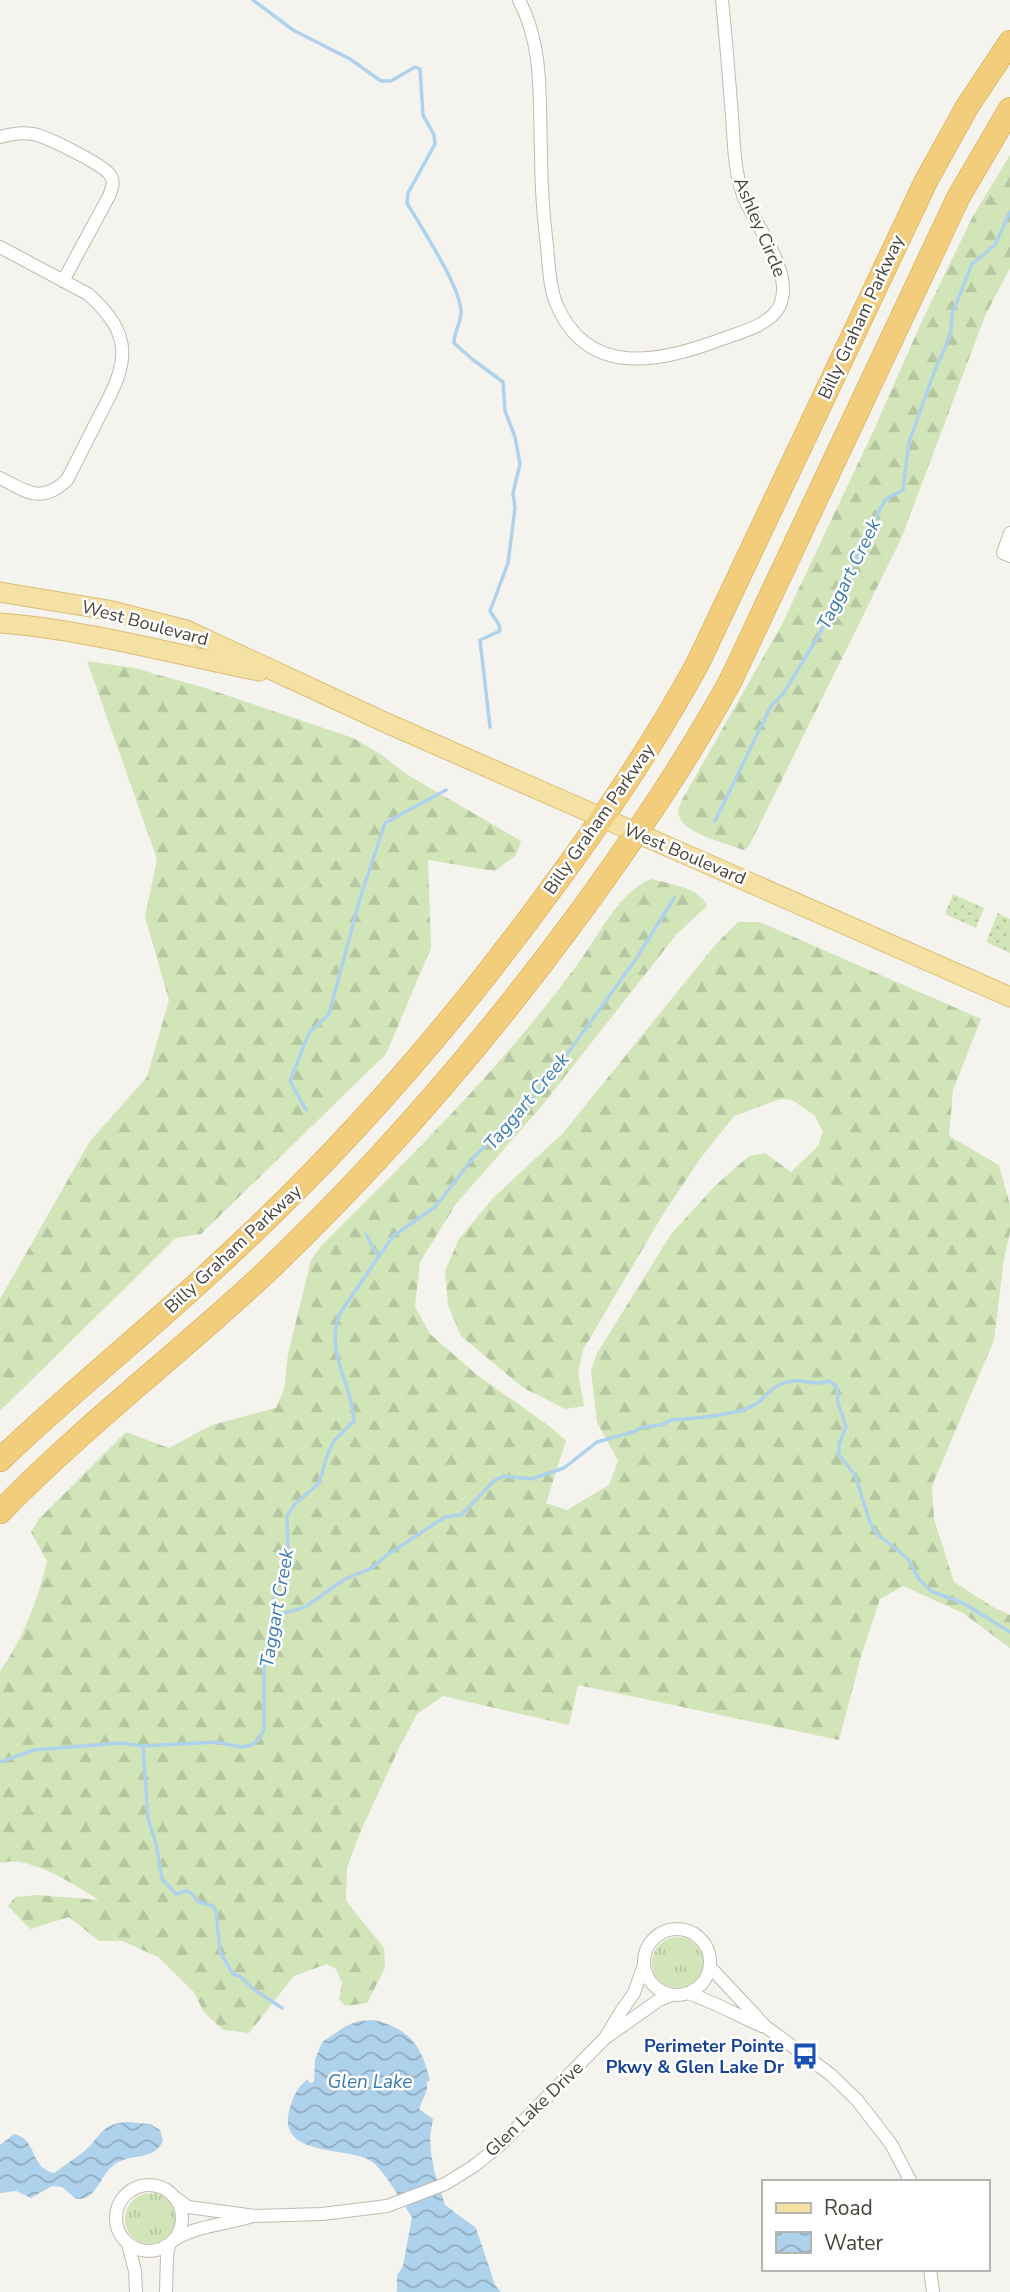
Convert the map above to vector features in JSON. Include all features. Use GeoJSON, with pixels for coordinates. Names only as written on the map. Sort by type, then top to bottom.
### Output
{"type":"FeatureCollection","features":[{"type":"Feature","properties":{"kind":"highway","name":"Billy Graham Parkway"},"geometry":{"type":"LineString","coordinates":[[0,1460],[236,1249],[360,1124],[474,990],[603,818],[667,720],[698,663],[926,181],[967,107],[1010,42]]}},
{"type":"Feature","properties":{"kind":"highway","name":"Billy Graham Parkway"},"geometry":{"type":"LineString","coordinates":[[0,1512],[78,1437],[261,1276],[387,1149],[503,1014],[638,833],[699,738],[731,680],[958,198],[1010,109]]}},
{"type":"Feature","properties":{"kind":"main road","name":"West Boulevard"},"geometry":{"type":"LineString","coordinates":[[0,592],[108,610],[186,631],[219,644],[284,676],[1010,997]]}},
{"type":"Feature","properties":{"kind":"main road","name":"West Boulevard"},"geometry":{"type":"LineString","coordinates":[[0,623],[105,638],[184,657],[284,676]]}},
{"type":"Feature","properties":{"kind":"street","name":"Ashley Circle"},"geometry":{"type":"LineString","coordinates":[[519,0],[531,29],[537,60],[545,228],[550,282],[555,301],[570,328],[591,347],[612,356],[655,359],[695,349],[765,321],[779,308],[783,296],[781,271],[750,212],[736,172],[722,0]]}},
{"type":"Feature","properties":{"kind":"street"},"geometry":{"type":"LineString","coordinates":[[0,136],[32,134],[44,137],[102,167],[111,176],[113,184],[109,195],[63,281]]}},
{"type":"Feature","properties":{"kind":"street"},"geometry":{"type":"LineString","coordinates":[[0,247],[89,294],[116,327],[122,346],[123,366],[117,384],[67,480],[47,494],[32,494],[0,478]]}},
{"type":"Feature","properties":{"kind":"street"},"geometry":{"type":"LineString","coordinates":[[1006,555],[1010,533]]}},
{"type":"Feature","properties":{"kind":"street"},"geometry":{"type":"LineString","coordinates":[[710,1967],[701,1985],[688,1993],[672,1995],[654,1986],[647,1976],[645,1954],[649,1943],[667,1930],[690,1931],[700,1938],[706,1946],[710,1967],[766,2027],[830,2074],[857,2100],[891,2144],[910,2180]]}},
{"type":"Feature","properties":{"kind":"street","name":"Glen Lake Drive"},"geometry":{"type":"LineString","coordinates":[[605,2038],[632,1998],[644,1965]]}},
{"type":"Feature","properties":{"kind":"street"},"geometry":{"type":"LineString","coordinates":[[688,1993],[766,2027]]}},
{"type":"Feature","properties":{"kind":"street","name":"Glen Lake Drive"},"geometry":{"type":"LineString","coordinates":[[176,2199],[188,2207],[255,2216],[322,2214],[387,2206],[422,2194],[466,2171],[500,2146],[605,2038],[659,2000],[672,1995]]}},
{"type":"Feature","properties":{"kind":"street"},"geometry":{"type":"LineString","coordinates":[[166,2292],[166,2256],[173,2241],[183,2218],[176,2199],[163,2188],[149,2185],[138,2187],[120,2202],[116,2213],[117,2225],[128,2244],[138,2250],[150,2252],[173,2241]]}},
{"type":"Feature","properties":{"kind":"street","name":"Glen Lake Drive"},"geometry":{"type":"LineString","coordinates":[[173,2241],[206,2226],[226,2225],[255,2216]]}},
{"type":"Feature","properties":{"kind":"street"},"geometry":{"type":"LineString","coordinates":[[128,2244],[135,2271],[136,2292]]}},
{"type":"Feature","properties":{"kind":"street"},"geometry":{"type":"LineString","coordinates":[[930,2271],[933,2292]]}},
{"type":"Feature","properties":{"kind":"green space"},"geometry":{"type":"Polygon","coordinates":[[[1010,155],[1010,268],[985,316],[901,539],[749,846],[743,850],[697,833],[682,822],[679,816],[682,800],[782,624],[973,216],[1010,155]]]}},
{"type":"Feature","properties":{"kind":"green space"},"geometry":{"type":"Polygon","coordinates":[[[87,661],[134,668],[205,688],[353,738],[382,755],[406,774],[521,841],[516,855],[495,871],[428,860],[431,948],[386,1054],[201,1234],[176,1238],[0,1411],[0,1299],[90,1141],[147,1077],[169,1000],[145,917],[157,859],[87,661]]]}},
{"type":"Feature","properties":{"kind":"green space"},"geometry":{"type":"Polygon","coordinates":[[[651,879],[691,890],[698,894],[707,906],[677,934],[540,1108],[456,1204],[420,1262],[415,1306],[430,1334],[476,1374],[566,1441],[546,1503],[567,1510],[609,1485],[618,1461],[597,1422],[591,1371],[596,1355],[671,1234],[716,1185],[749,1156],[765,1153],[791,1172],[818,1146],[823,1131],[814,1115],[792,1100],[780,1099],[734,1116],[700,1159],[662,1216],[583,1350],[578,1372],[584,1406],[565,1409],[522,1387],[461,1336],[448,1305],[445,1271],[459,1239],[494,1197],[563,1133],[716,944],[738,922],[760,922],[981,1019],[953,1090],[949,1136],[999,1165],[1010,1205],[1010,1232],[994,1340],[932,1486],[934,1519],[954,1582],[1010,1615],[1010,1648],[963,1613],[903,1586],[880,1599],[862,1653],[839,1740],[578,1685],[569,1725],[443,1696],[417,1714],[359,1835],[347,1868],[346,1901],[384,1948],[385,1968],[367,2003],[345,2006],[339,1999],[342,1983],[336,1969],[327,1964],[294,1976],[249,2033],[223,2030],[204,2012],[193,1991],[158,1957],[122,1941],[99,1941],[69,1917],[30,1929],[8,1906],[15,1897],[38,1895],[99,1900],[65,1879],[38,1867],[12,1861],[0,1863],[0,1671],[29,1619],[47,1561],[31,1532],[38,1520],[126,1432],[169,1448],[212,1425],[276,1408],[284,1390],[288,1354],[311,1260],[321,1246],[490,1071],[553,997],[621,903],[640,885],[651,879]]]}},
{"type":"Feature","properties":{"kind":"green space"},"geometry":{"type":"Polygon","coordinates":[[[953,894],[984,908],[976,928],[945,914],[953,894]]]}},
{"type":"Feature","properties":{"kind":"green space"},"geometry":{"type":"Polygon","coordinates":[[[998,913],[1010,919],[1010,953],[986,942],[998,913]]]}},
{"type":"Feature","properties":{"kind":"green space"},"geometry":{"type":"Polygon","coordinates":[[[678,1937],[697,1944],[704,1963],[697,1982],[678,1989],[659,1982],[652,1963],[659,1944],[678,1937]]]}},
{"type":"Feature","properties":{"kind":"green space"},"geometry":{"type":"Polygon","coordinates":[[[151,2193],[161,2195],[169,2201],[175,2209],[175,2229],[169,2237],[161,2243],[151,2245],[141,2243],[133,2237],[127,2229],[125,2219],[127,2209],[133,2201],[141,2195],[151,2193]]]}},
{"type":"Feature","properties":{"kind":"water","name":"Glen Lake"},"geometry":{"type":"Polygon","coordinates":[[[374,2020],[397,2028],[405,2034],[423,2058],[430,2081],[427,2081],[427,2090],[419,2109],[433,2119],[431,2152],[445,2205],[476,2228],[495,2285],[501,2292],[397,2292],[397,2275],[403,2266],[412,2217],[393,2187],[371,2161],[360,2156],[304,2144],[294,2137],[288,2126],[289,2111],[295,2093],[308,2079],[309,2083],[314,2082],[315,2060],[322,2042],[346,2026],[359,2021],[374,2020]]]}},
{"type":"Feature","properties":{"kind":"water"},"geometry":{"type":"Polygon","coordinates":[[[128,2122],[150,2124],[160,2130],[163,2141],[154,2152],[115,2164],[89,2196],[76,2199],[62,2187],[52,2186],[31,2198],[16,2191],[0,2193],[0,2145],[14,2134],[27,2142],[41,2166],[54,2173],[82,2153],[106,2128],[128,2122]]]}},
{"type":"Feature","properties":{"kind":"waterway"},"geometry":{"type":"LineString","coordinates":[[253,0],[293,30],[350,59],[381,81],[391,81],[415,67],[420,69],[423,115],[434,135],[435,144],[408,193],[407,203],[439,257],[459,300],[461,315],[454,343],[503,382],[505,411],[515,437],[520,464],[513,493],[515,508],[508,563],[490,611],[500,631],[480,640],[490,727]]}},
{"type":"Feature","properties":{"kind":"waterway","name":"Taggart Creek"},"geometry":{"type":"LineString","coordinates":[[715,821],[771,706],[783,694],[819,635],[881,507],[886,499],[903,490],[909,442],[945,348],[951,330],[952,314],[972,264],[995,245],[1010,212]]}},
{"type":"Feature","properties":{"kind":"waterway"},"geometry":{"type":"LineString","coordinates":[[306,1110],[290,1081],[309,1033],[329,1014],[361,895],[385,823],[446,790]]}},
{"type":"Feature","properties":{"kind":"waterway","name":"Taggart Creek"},"geometry":{"type":"LineString","coordinates":[[0,1762],[34,1750],[120,1743],[143,1746],[217,1742],[241,1747],[252,1745],[259,1739],[264,1730],[264,1668],[269,1639],[278,1615],[274,1598],[277,1582],[287,1561],[287,1516],[295,1504],[319,1483],[334,1441],[354,1421],[335,1341],[340,1313],[393,1236],[435,1207],[475,1156],[524,1108],[557,1068],[636,959],[674,898]]}},
{"type":"Feature","properties":{"kind":"waterway"},"geometry":{"type":"LineString","coordinates":[[366,1234],[378,1257]]}},
{"type":"Feature","properties":{"kind":"waterway"},"geometry":{"type":"LineString","coordinates":[[278,1615],[305,1607],[345,1579],[372,1568],[445,1517],[461,1515],[494,1481],[504,1476],[531,1479],[564,1468],[597,1442],[643,1427],[662,1425],[671,1420],[715,1416],[748,1408],[787,1382],[829,1381],[837,1387],[838,1403],[846,1427],[839,1444],[839,1455],[855,1475],[876,1533],[908,1559],[919,1579],[931,1591],[965,1604],[1010,1632]]}},
{"type":"Feature","properties":{"kind":"waterway"},"geometry":{"type":"LineString","coordinates":[[143,1747],[148,1818],[162,1879],[176,1894],[186,1891],[199,1902],[213,1906],[216,1911],[220,1952],[233,1974],[240,1976],[253,1989],[282,2008]]}},
{"type":"Feature","properties":{"kind":"place","name":"Perimeter Pointe Pkwy & Glen Lake Dr"},"geometry":{"type":"Point","coordinates":[805,2056]}}]}
